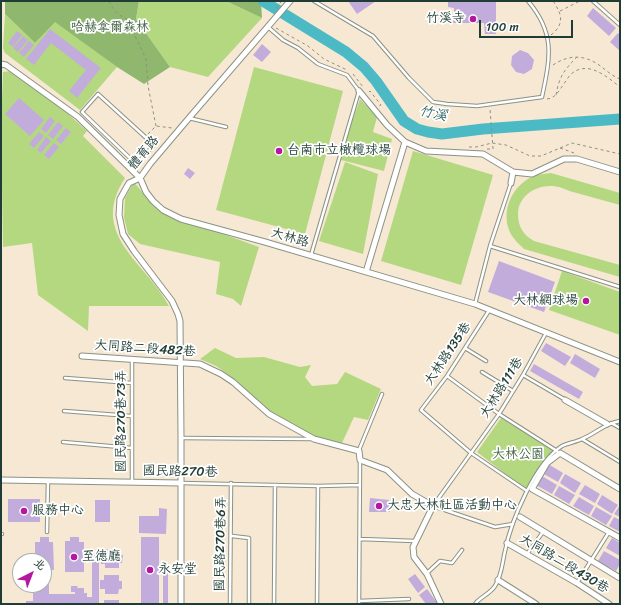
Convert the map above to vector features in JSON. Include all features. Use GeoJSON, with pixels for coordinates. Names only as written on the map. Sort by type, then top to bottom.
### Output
{"type":"FeatureCollection","features":[{"type":"Feature","properties":{"kind":"street","name":"體育路"},"geometry":{"type":"LineString","coordinates":[[181,604],[180,321],[175,307],[168,295],[134,251],[123,234],[120,223],[120,199],[129,183],[140,178],[188,118],[271,26],[290,1]]}},
{"type":"Feature","properties":{"kind":"street","name":"大林路"},"geometry":{"type":"LineString","coordinates":[[1,64],[6,65],[78,117],[140,178],[146,192],[153,201],[163,210],[181,219],[475,304],[620,362]]}},
{"type":"Feature","properties":{"kind":"street"},"geometry":{"type":"LineString","coordinates":[[359,91],[387,125],[405,142],[426,151],[483,154],[513,172],[532,174],[564,160],[578,159],[620,172]]}},
{"type":"Feature","properties":{"kind":"street"},"geometry":{"type":"LineString","coordinates":[[366,272],[405,142]]}},
{"type":"Feature","properties":{"kind":"street"},"geometry":{"type":"LineString","coordinates":[[511,183],[513,172]]}},
{"type":"Feature","properties":{"kind":"street","name":"大同路二段482巷"},"geometry":{"type":"LineString","coordinates":[[82,356],[200,364],[221,374],[233,382],[269,414],[314,439],[359,451]]}},
{"type":"Feature","properties":{"kind":"street"},"geometry":{"type":"LineString","coordinates":[[564,399],[609,424]]}},
{"type":"Feature","properties":{"kind":"street"},"geometry":{"type":"LineString","coordinates":[[359,451],[360,460],[387,470],[412,494],[433,506],[413,547],[414,557],[427,574],[441,604]]}},
{"type":"Feature","properties":{"kind":"street"},"geometry":{"type":"LineString","coordinates":[[620,489],[558,452],[547,463],[529,490],[620,538]]}},
{"type":"Feature","properties":{"kind":"street","name":"國民路270巷"},"geometry":{"type":"LineString","coordinates":[[1,480],[181,483]]}},
{"type":"Feature","properties":{"kind":"street"},"geometry":{"type":"LineString","coordinates":[[520,517],[620,578]]}},
{"type":"Feature","properties":{"kind":"street","name":"大同路二段430巷"},"geometry":{"type":"LineString","coordinates":[[507,543],[609,604]]}},
{"type":"Feature","properties":{"kind":"street"},"geometry":{"type":"LineString","coordinates":[[498,580],[536,604]]}},
{"type":"Feature","properties":{"kind":"lane"},"geometry":{"type":"LineString","coordinates":[[314,1],[373,36],[409,78],[433,102],[477,106],[542,97],[550,51],[548,36],[542,21],[528,1]]}},
{"type":"Feature","properties":{"kind":"lane"},"geometry":{"type":"LineString","coordinates":[[593,1],[620,25]]}},
{"type":"Feature","properties":{"kind":"lane"},"geometry":{"type":"LineString","coordinates":[[271,26],[283,40],[298,48],[318,64],[347,75],[359,91],[311,256]]}},
{"type":"Feature","properties":{"kind":"lane"},"geometry":{"type":"LineString","coordinates":[[78,117],[82,112],[98,94],[154,145],[140,160],[132,160],[82,112]]}},
{"type":"Feature","properties":{"kind":"lane"},"geometry":{"type":"LineString","coordinates":[[188,118],[226,127]]}},
{"type":"Feature","properties":{"kind":"lane"},"geometry":{"type":"LineString","coordinates":[[475,304],[490,246],[511,183]]}},
{"type":"Feature","properties":{"kind":"lane"},"geometry":{"type":"LineString","coordinates":[[490,246],[620,287]]}},
{"type":"Feature","properties":{"kind":"lane","name":"大林路135巷"},"geometry":{"type":"LineString","coordinates":[[472,453],[421,410],[447,376],[490,309]]}},
{"type":"Feature","properties":{"kind":"lane","name":"大林路111巷"},"geometry":{"type":"LineString","coordinates":[[433,506],[499,414],[514,391],[546,333]]}},
{"type":"Feature","properties":{"kind":"lane"},"geometry":{"type":"LineString","coordinates":[[465,348],[486,361]]}},
{"type":"Feature","properties":{"kind":"lane","name":"國民路270巷73弄"},"geometry":{"type":"LineString","coordinates":[[132,360],[132,482]]}},
{"type":"Feature","properties":{"kind":"lane"},"geometry":{"type":"LineString","coordinates":[[482,372],[514,391]]}},
{"type":"Feature","properties":{"kind":"lane"},"geometry":{"type":"LineString","coordinates":[[523,375],[564,399]]}},
{"type":"Feature","properties":{"kind":"lane"},"geometry":{"type":"LineString","coordinates":[[447,376],[499,414],[558,452],[562,446],[582,439],[609,424],[620,421]]}},
{"type":"Feature","properties":{"kind":"lane"},"geometry":{"type":"LineString","coordinates":[[65,378],[132,383]]}},
{"type":"Feature","properties":{"kind":"lane"},"geometry":{"type":"LineString","coordinates":[[359,451],[382,394]]}},
{"type":"Feature","properties":{"kind":"lane"},"geometry":{"type":"LineString","coordinates":[[64,411],[131,416]]}},
{"type":"Feature","properties":{"kind":"lane"},"geometry":{"type":"LineString","coordinates":[[609,424],[620,428]]}},
{"type":"Feature","properties":{"kind":"lane"},"geometry":{"type":"LineString","coordinates":[[181,438],[314,439]]}},
{"type":"Feature","properties":{"kind":"lane"},"geometry":{"type":"LineString","coordinates":[[582,439],[620,462]]}},
{"type":"Feature","properties":{"kind":"lane"},"geometry":{"type":"LineString","coordinates":[[63,442],[132,448]]}},
{"type":"Feature","properties":{"kind":"lane"},"geometry":{"type":"LineString","coordinates":[[472,453],[529,490],[513,524],[507,543],[502,571],[495,588],[476,603]]}},
{"type":"Feature","properties":{"kind":"lane"},"geometry":{"type":"LineString","coordinates":[[360,460],[359,602],[409,599]]}},
{"type":"Feature","properties":{"kind":"lane"},"geometry":{"type":"LineString","coordinates":[[47,532],[48,481]]}},
{"type":"Feature","properties":{"kind":"lane","name":"國民路270巷"},"geometry":{"type":"LineString","coordinates":[[181,483],[318,486],[360,485]]}},
{"type":"Feature","properties":{"kind":"lane","name":"國民路270巷6弄"},"geometry":{"type":"LineString","coordinates":[[230,604],[232,536],[231,483]]}},
{"type":"Feature","properties":{"kind":"lane"},"geometry":{"type":"LineString","coordinates":[[274,485],[274,604]]}},
{"type":"Feature","properties":{"kind":"lane"},"geometry":{"type":"LineString","coordinates":[[317,604],[318,486]]}},
{"type":"Feature","properties":{"kind":"lane"},"geometry":{"type":"LineString","coordinates":[[433,506],[495,527],[513,524]]}},
{"type":"Feature","properties":{"kind":"lane"},"geometry":{"type":"LineString","coordinates":[[527,554],[543,531]]}},
{"type":"Feature","properties":{"kind":"lane"},"geometry":{"type":"LineString","coordinates":[[576,583],[610,532]]}},
{"type":"Feature","properties":{"kind":"lane"},"geometry":{"type":"LineString","coordinates":[[232,536],[248,538],[248,604]]}},
{"type":"Feature","properties":{"kind":"lane"},"geometry":{"type":"LineString","coordinates":[[360,539],[416,541]]}},
{"type":"Feature","properties":{"kind":"lane"},"geometry":{"type":"LineString","coordinates":[[427,574],[440,561],[452,563],[462,550]]}},
{"type":"Feature","properties":{"kind":"lane"},"geometry":{"type":"LineString","coordinates":[[476,603],[481,604]]}},
{"type":"Feature","properties":{"kind":"path"},"geometry":{"type":"LineString","coordinates":[[109,1],[112,9],[125,19],[133,21],[135,36],[146,60],[148,86],[156,126]]}},
{"type":"Feature","properties":{"kind":"path"},"geometry":{"type":"LineString","coordinates":[[548,36],[559,27],[561,19],[560,11],[553,1]]}},
{"type":"Feature","properties":{"kind":"path"},"geometry":{"type":"LineString","coordinates":[[560,11],[580,1]]}},
{"type":"Feature","properties":{"kind":"path"},"geometry":{"type":"LineString","coordinates":[[271,26],[308,46],[324,59],[349,71],[357,78],[364,88]]}},
{"type":"Feature","properties":{"kind":"path"},"geometry":{"type":"LineString","coordinates":[[548,69],[561,60],[569,57],[577,57],[597,63],[620,79]]}},
{"type":"Feature","properties":{"kind":"path"},"geometry":{"type":"LineString","coordinates":[[556,96],[559,80],[567,66],[577,57]]}},
{"type":"Feature","properties":{"kind":"path"},"geometry":{"type":"LineString","coordinates":[[542,97],[548,99],[556,96],[570,75],[579,69],[590,68],[601,72],[620,87]]}},
{"type":"Feature","properties":{"kind":"path"},"geometry":{"type":"LineString","coordinates":[[601,72],[604,68]]}},
{"type":"Feature","properties":{"kind":"path"},"geometry":{"type":"LineString","coordinates":[[368,93],[370,91],[381,105],[379,106]]}},
{"type":"Feature","properties":{"kind":"path"},"geometry":{"type":"LineString","coordinates":[[483,154],[486,150],[493,149],[489,109]]}},
{"type":"Feature","properties":{"kind":"path"},"geometry":{"type":"LineString","coordinates":[[156,126],[172,128]]}},
{"type":"Feature","properties":{"kind":"path"},"geometry":{"type":"LineString","coordinates":[[146,136],[156,126]]}},
{"type":"Feature","properties":{"kind":"path"},"geometry":{"type":"LineString","coordinates":[[469,147],[492,143],[506,145],[530,156],[542,156],[572,143],[620,154]]}},
{"type":"Feature","properties":{"kind":"green space","name":"哈赫拿爾森林"},"geometry":{"type":"Polygon","coordinates":[[[5,1],[139,1],[136,19],[170,67],[144,84],[117,67],[55,22],[35,43],[5,14],[5,1]]]}},
{"type":"Feature","properties":{"kind":"green space"},"geometry":{"type":"Polygon","coordinates":[[[139,1],[226,1],[262,18],[208,77],[170,67],[136,19],[139,1]]]}},
{"type":"Feature","properties":{"kind":"green space"},"geometry":{"type":"Polygon","coordinates":[[[226,1],[261,1],[262,18],[226,1]]]}},
{"type":"Feature","properties":{"kind":"green space"},"geometry":{"type":"Polygon","coordinates":[[[5,14],[35,43],[55,21],[117,67],[80,110],[5,53],[3,48],[5,14]]]}},
{"type":"Feature","properties":{"kind":"green space","name":"台南市立橄欖球場"},"geometry":{"type":"Polygon","coordinates":[[[254,67],[343,91],[305,234],[216,210],[254,67]]]}},
{"type":"Feature","properties":{"kind":"green space"},"geometry":{"type":"Polygon","coordinates":[[[11,71],[55,102],[87,131],[83,136],[125,178],[115,198],[113,216],[117,232],[124,247],[159,290],[169,306],[89,306],[88,331],[38,295],[32,243],[3,247],[1,127],[3,72],[11,71]]]}},
{"type":"Feature","properties":{"kind":"green space"},"geometry":{"type":"Polygon","coordinates":[[[360,99],[377,117],[373,132],[392,139],[384,171],[341,160],[350,127],[360,99]]]}},
{"type":"Feature","properties":{"kind":"green space"},"geometry":{"type":"Polygon","coordinates":[[[413,151],[493,175],[461,285],[381,261],[413,151]]]}},
{"type":"Feature","properties":{"kind":"green space"},"geometry":{"type":"Polygon","coordinates":[[[345,162],[378,174],[363,254],[319,241],[345,162]]]}},
{"type":"Feature","properties":{"kind":"green space"},"geometry":{"type":"Polygon","coordinates":[[[551,173],[620,193],[620,205],[557,187],[540,187],[529,193],[521,202],[518,214],[522,230],[534,241],[620,265],[620,277],[524,249],[512,236],[507,222],[508,205],[511,197],[521,184],[528,179],[536,175],[551,173]]]}},
{"type":"Feature","properties":{"kind":"green space"},"geometry":{"type":"Polygon","coordinates":[[[134,182],[152,204],[179,221],[212,230],[259,247],[241,306],[233,299],[216,294],[220,262],[140,244],[128,234],[124,218],[125,198],[134,182]]]}},
{"type":"Feature","properties":{"kind":"green space","name":"大林網球場"},"geometry":{"type":"Polygon","coordinates":[[[562,271],[620,292],[620,335],[549,310],[562,271]]]}},
{"type":"Feature","properties":{"kind":"green space"},"geometry":{"type":"Polygon","coordinates":[[[215,348],[236,358],[264,357],[300,367],[311,365],[305,377],[312,386],[337,384],[345,372],[381,389],[368,420],[354,417],[342,443],[314,437],[271,413],[247,393],[236,380],[216,366],[200,359],[215,348]]]}},
{"type":"Feature","properties":{"kind":"green space","name":"大林公園"},"geometry":{"type":"Polygon","coordinates":[[[501,418],[555,451],[545,460],[526,490],[477,452],[501,418]]]}},
{"type":"Feature","properties":{"kind":"building"},"geometry":{"type":"Polygon","coordinates":[[[348,1],[376,1],[357,14],[348,1]]]}},
{"type":"Feature","properties":{"kind":"building","name":"竹溪寺"},"geometry":{"type":"Polygon","coordinates":[[[448,1],[496,1],[496,34],[485,34],[484,23],[450,23],[450,14],[454,14],[454,8],[448,7],[448,1]]]}},
{"type":"Feature","properties":{"kind":"building"},"geometry":{"type":"Polygon","coordinates":[[[593,8],[616,28],[609,36],[587,16],[593,8]]]}},
{"type":"Feature","properties":{"kind":"building"},"geometry":{"type":"Polygon","coordinates":[[[50,29],[101,68],[77,98],[69,91],[86,70],[51,43],[34,65],[26,59],[50,29]]]}},
{"type":"Feature","properties":{"kind":"building"},"geometry":{"type":"Polygon","coordinates":[[[17,31],[22,35],[13,47],[8,43],[17,31]]]}},
{"type":"Feature","properties":{"kind":"building"},"geometry":{"type":"Polygon","coordinates":[[[618,33],[620,35],[620,51],[610,42],[618,33]]]}},
{"type":"Feature","properties":{"kind":"building"},"geometry":{"type":"Polygon","coordinates":[[[23,36],[28,40],[18,52],[13,48],[23,36]]]}},
{"type":"Feature","properties":{"kind":"building"},"geometry":{"type":"Polygon","coordinates":[[[29,41],[34,45],[24,57],[19,53],[29,41]]]}},
{"type":"Feature","properties":{"kind":"building"},"geometry":{"type":"Polygon","coordinates":[[[262,44],[271,52],[262,62],[253,55],[262,44]]]}},
{"type":"Feature","properties":{"kind":"building"},"geometry":{"type":"Polygon","coordinates":[[[520,50],[528,53],[534,60],[532,69],[524,74],[516,72],[511,65],[512,56],[520,50]]]}},
{"type":"Feature","properties":{"kind":"building"},"geometry":{"type":"Polygon","coordinates":[[[19,98],[44,120],[30,136],[5,114],[19,98]]]}},
{"type":"Feature","properties":{"kind":"building"},"geometry":{"type":"Polygon","coordinates":[[[50,117],[55,121],[46,133],[41,129],[50,117]]]}},
{"type":"Feature","properties":{"kind":"building"},"geometry":{"type":"Polygon","coordinates":[[[58,122],[63,126],[53,139],[48,135],[58,122]]]}},
{"type":"Feature","properties":{"kind":"building"},"geometry":{"type":"Polygon","coordinates":[[[66,128],[71,132],[61,144],[56,140],[66,128]]]}},
{"type":"Feature","properties":{"kind":"building"},"geometry":{"type":"Polygon","coordinates":[[[39,132],[44,136],[34,148],[29,144],[39,132]]]}},
{"type":"Feature","properties":{"kind":"building"},"geometry":{"type":"Polygon","coordinates":[[[46,137],[51,141],[41,153],[37,150],[46,137]]]}},
{"type":"Feature","properties":{"kind":"building"},"geometry":{"type":"Polygon","coordinates":[[[54,143],[59,147],[49,159],[44,155],[54,143]]]}},
{"type":"Feature","properties":{"kind":"building"},"geometry":{"type":"Polygon","coordinates":[[[188,168],[195,173],[190,179],[184,174],[188,168]]]}},
{"type":"Feature","properties":{"kind":"building","name":"大林網球場"},"geometry":{"type":"Polygon","coordinates":[[[499,261],[555,282],[544,312],[488,292],[499,261]]]}},
{"type":"Feature","properties":{"kind":"building"},"geometry":{"type":"Polygon","coordinates":[[[546,343],[571,357],[565,366],[541,351],[546,343]]]}},
{"type":"Feature","properties":{"kind":"building"},"geometry":{"type":"Polygon","coordinates":[[[575,354],[600,369],[595,378],[570,363],[575,354]]]}},
{"type":"Feature","properties":{"kind":"building"},"geometry":{"type":"Polygon","coordinates":[[[534,364],[583,392],[579,399],[530,371],[534,364]]]}},
{"type":"Feature","properties":{"kind":"building"},"geometry":{"type":"Polygon","coordinates":[[[548,464],[563,473],[558,482],[542,473],[548,464]]]}},
{"type":"Feature","properties":{"kind":"building"},"geometry":{"type":"Polygon","coordinates":[[[565,474],[581,483],[575,493],[560,483],[565,474]]]}},
{"type":"Feature","properties":{"kind":"building"},"geometry":{"type":"Polygon","coordinates":[[[542,476],[557,485],[552,494],[536,485],[542,476]]]}},
{"type":"Feature","properties":{"kind":"building"},"geometry":{"type":"Polygon","coordinates":[[[585,485],[600,494],[595,503],[579,494],[585,485]]]}},
{"type":"Feature","properties":{"kind":"building"},"geometry":{"type":"Polygon","coordinates":[[[559,486],[575,495],[569,504],[554,495],[559,486]]]}},
{"type":"Feature","properties":{"kind":"building"},"geometry":{"type":"Polygon","coordinates":[[[602,495],[618,505],[612,514],[597,504],[602,495]]]}},
{"type":"Feature","properties":{"kind":"building"},"geometry":{"type":"Polygon","coordinates":[[[579,497],[594,506],[589,515],[573,506],[579,497]]]}},
{"type":"Feature","properties":{"kind":"building","name":"大忠大林社區活動中心"},"geometry":{"type":"Polygon","coordinates":[[[370,498],[389,500],[390,512],[369,512],[370,498]]]}},
{"type":"Feature","properties":{"kind":"building","name":"服務中心"},"geometry":{"type":"Polygon","coordinates":[[[8,499],[40,499],[40,522],[8,522],[8,499]]]}},
{"type":"Feature","properties":{"kind":"building"},"geometry":{"type":"Polygon","coordinates":[[[95,500],[110,500],[110,522],[95,522],[95,500]]]}},
{"type":"Feature","properties":{"kind":"building"},"geometry":{"type":"Polygon","coordinates":[[[620,505],[620,517],[614,514],[620,505]]]}},
{"type":"Feature","properties":{"kind":"building"},"geometry":{"type":"Polygon","coordinates":[[[596,507],[612,516],[606,525],[591,516],[596,507]]]}},
{"type":"Feature","properties":{"kind":"building"},"geometry":{"type":"Polygon","coordinates":[[[159,508],[167,509],[166,534],[139,533],[139,516],[159,516],[159,508]]]}},
{"type":"Feature","properties":{"kind":"building"},"geometry":{"type":"Polygon","coordinates":[[[614,517],[620,520],[620,532],[609,526],[614,517]]]}},
{"type":"Feature","properties":{"kind":"building"},"geometry":{"type":"Polygon","coordinates":[[[40,537],[49,537],[49,542],[53,542],[54,570],[52,570],[52,553],[35,553],[35,542],[40,542],[40,537]]]}},
{"type":"Feature","properties":{"kind":"building","name":"至德廳"},"geometry":{"type":"Polygon","coordinates":[[[70,537],[79,537],[79,542],[84,542],[84,572],[65,572],[65,541],[70,541],[70,537]]]}},
{"type":"Feature","properties":{"kind":"building","name":"永安堂"},"geometry":{"type":"Polygon","coordinates":[[[141,537],[159,537],[159,604],[141,604],[141,537]]]}},
{"type":"Feature","properties":{"kind":"building"},"geometry":{"type":"Polygon","coordinates":[[[612,538],[620,543],[620,556],[606,548],[612,538]]]}},
{"type":"Feature","properties":{"kind":"building"},"geometry":{"type":"Polygon","coordinates":[[[104,549],[119,550],[119,555],[123,555],[122,563],[119,563],[119,568],[105,568],[105,564],[101,564],[101,555],[104,555],[104,549]]]}},
{"type":"Feature","properties":{"kind":"building"},"geometry":{"type":"Polygon","coordinates":[[[604,551],[620,560],[620,564],[616,571],[598,561],[604,551]]]}},
{"type":"Feature","properties":{"kind":"building"},"geometry":{"type":"Polygon","coordinates":[[[92,553],[99,554],[99,604],[26,604],[26,601],[33,601],[33,593],[75,594],[75,592],[71,592],[71,586],[84,588],[84,593],[87,593],[87,597],[92,597],[92,553]]]}},
{"type":"Feature","properties":{"kind":"building"},"geometry":{"type":"Polygon","coordinates":[[[163,571],[168,571],[168,604],[163,604],[163,571]]]}},
{"type":"Feature","properties":{"kind":"building"},"geometry":{"type":"Polygon","coordinates":[[[415,574],[425,587],[418,593],[408,579],[415,574]]]}},
{"type":"Feature","properties":{"kind":"building"},"geometry":{"type":"Polygon","coordinates":[[[104,575],[119,575],[119,581],[122,581],[122,589],[119,589],[118,594],[105,594],[105,589],[100,589],[100,580],[104,580],[104,575]]]}},
{"type":"Feature","properties":{"kind":"building"},"geometry":{"type":"Polygon","coordinates":[[[427,589],[438,604],[426,604],[419,595],[427,589]]]}},
{"type":"Feature","properties":{"kind":"building"},"geometry":{"type":"Polygon","coordinates":[[[104,600],[119,600],[119,604],[104,604],[104,600]]]}},
{"type":"Feature","properties":{"kind":"waterway","name":"竹溪"},"geometry":{"type":"LineString","coordinates":[[263,1],[346,52],[364,67],[376,81],[404,121],[417,129],[442,134],[483,129],[620,119]]}},
{"type":"Feature","properties":{"kind":"place","name":"竹溪寺"},"geometry":{"type":"Point","coordinates":[473,19]}},
{"type":"Feature","properties":{"kind":"place","name":"台南市立橄欖球場"},"geometry":{"type":"Point","coordinates":[279,151]}},
{"type":"Feature","properties":{"kind":"place","name":"大林網球場"},"geometry":{"type":"Point","coordinates":[586,301]}},
{"type":"Feature","properties":{"kind":"place","name":"大忠大林社區活動中心"},"geometry":{"type":"Point","coordinates":[379,506]}},
{"type":"Feature","properties":{"kind":"place","name":"服務中心"},"geometry":{"type":"Point","coordinates":[24,511]}},
{"type":"Feature","properties":{"kind":"place","name":"至德廳"},"geometry":{"type":"Point","coordinates":[74,557]}},
{"type":"Feature","properties":{"kind":"place","name":"永安堂"},"geometry":{"type":"Point","coordinates":[150,570]}}]}
